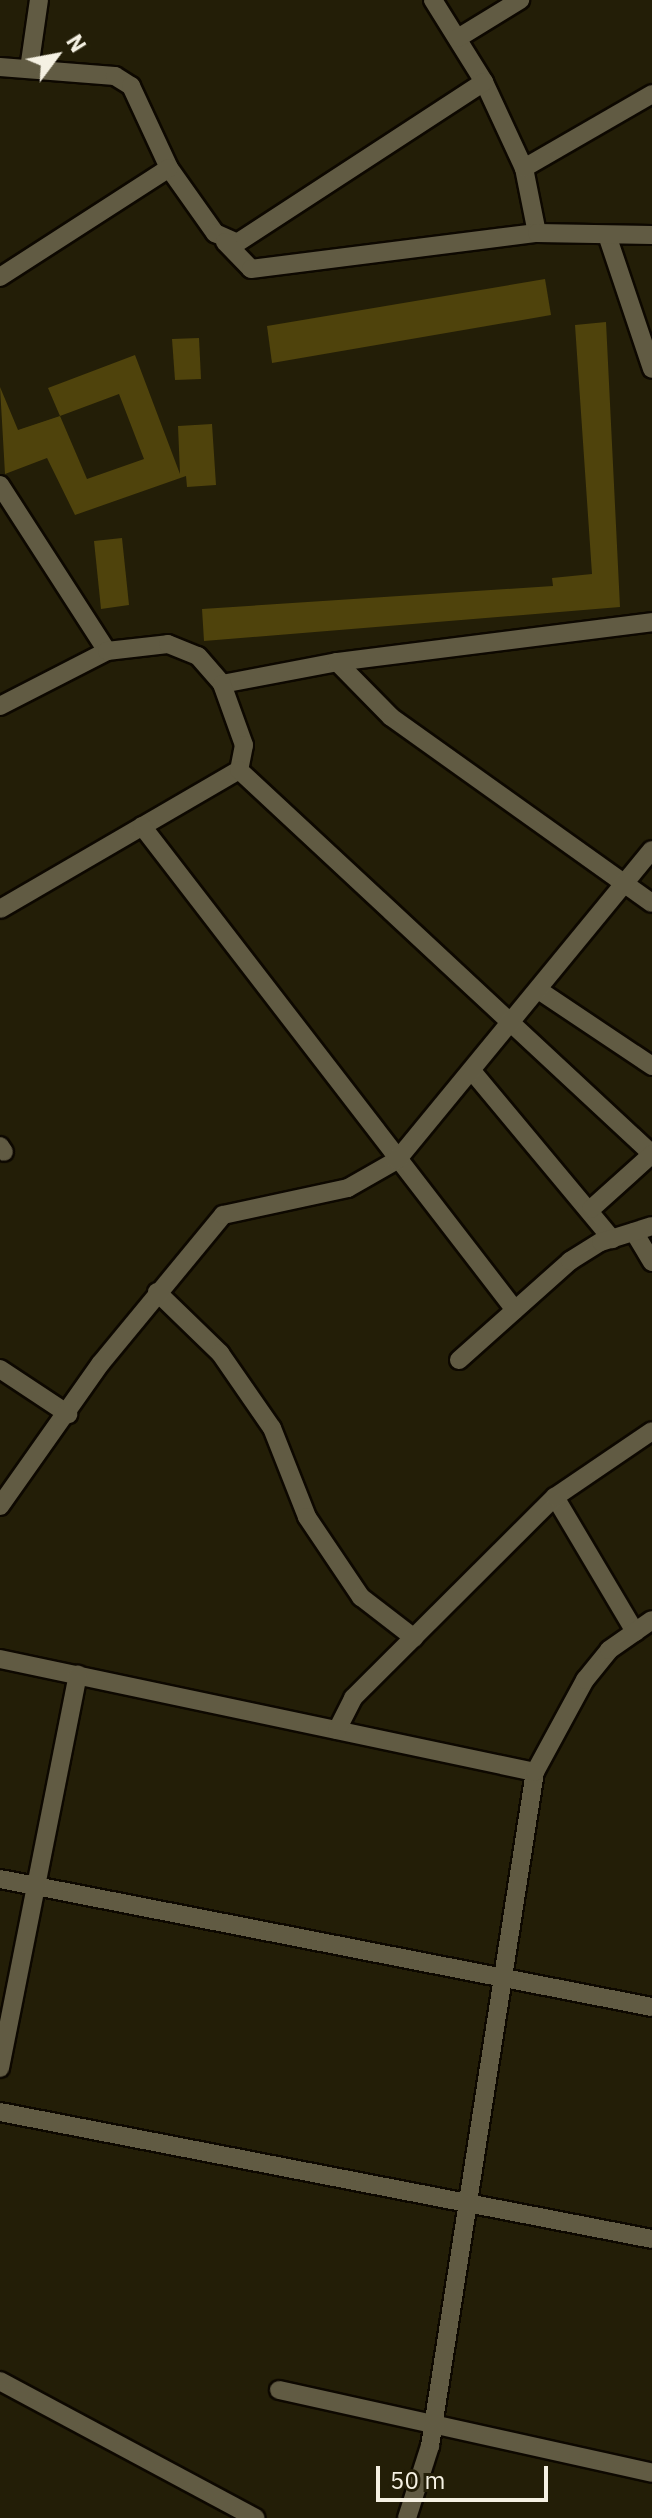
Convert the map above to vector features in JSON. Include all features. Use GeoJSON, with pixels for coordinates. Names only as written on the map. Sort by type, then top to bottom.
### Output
{"type":"FeatureCollection","features":[{"type":"Feature","properties":{"kind":"street"},"geometry":{"type":"LineString","coordinates":[[29,69],[39,0]]}},
{"type":"Feature","properties":{"kind":"street"},"geometry":{"type":"LineString","coordinates":[[433,0],[484,82],[524,168],[537,233]]}},
{"type":"Feature","properties":{"kind":"street"},"geometry":{"type":"LineString","coordinates":[[458,38],[520,0]]}},
{"type":"Feature","properties":{"kind":"street"},"geometry":{"type":"LineString","coordinates":[[0,67],[115,76],[131,86],[169,168],[225,242],[251,269],[537,233],[579,230],[608,238],[652,235]]}},
{"type":"Feature","properties":{"kind":"street"},"geometry":{"type":"LineString","coordinates":[[225,242],[237,243],[484,82]]}},
{"type":"Feature","properties":{"kind":"street"},"geometry":{"type":"LineString","coordinates":[[524,168],[652,94]]}},
{"type":"Feature","properties":{"kind":"street"},"geometry":{"type":"LineString","coordinates":[[0,277],[169,168]]}},
{"type":"Feature","properties":{"kind":"street"},"geometry":{"type":"LineString","coordinates":[[608,238],[652,369]]}},
{"type":"Feature","properties":{"kind":"street"},"geometry":{"type":"LineString","coordinates":[[0,485],[107,651]]}},
{"type":"Feature","properties":{"kind":"street"},"geometry":{"type":"LineString","coordinates":[[222,684],[337,662],[652,622]]}},
{"type":"Feature","properties":{"kind":"street"},"geometry":{"type":"LineString","coordinates":[[0,706],[107,651],[168,644],[198,656],[222,684],[239,719],[239,770],[511,1027],[652,1154],[591,1209]]}},
{"type":"Feature","properties":{"kind":"street"},"geometry":{"type":"LineString","coordinates":[[337,662],[391,717],[652,903]]}},
{"type":"Feature","properties":{"kind":"street"},"geometry":{"type":"LineString","coordinates":[[0,909],[239,770]]}},
{"type":"Feature","properties":{"kind":"street"},"geometry":{"type":"LineString","coordinates":[[142,826],[515,1310]]}},
{"type":"Feature","properties":{"kind":"street"},"geometry":{"type":"LineString","coordinates":[[0,1506],[157,1292],[223,1215],[348,1188],[397,1160],[511,1027],[652,850]]}},
{"type":"Feature","properties":{"kind":"street"},"geometry":{"type":"LineString","coordinates":[[540,991],[652,1066]]}},
{"type":"Feature","properties":{"kind":"street"},"geometry":{"type":"LineString","coordinates":[[472,1071],[591,1209],[612,1239]]}},
{"type":"Feature","properties":{"kind":"street"},"geometry":{"type":"LineString","coordinates":[[459,1360],[570,1261],[612,1239],[652,1226]]}},
{"type":"Feature","properties":{"kind":"street"},"geometry":{"type":"LineString","coordinates":[[634,1232],[652,1262]]}},
{"type":"Feature","properties":{"kind":"street"},"geometry":{"type":"LineString","coordinates":[[157,1292],[220,1353],[272,1428],[307,1517],[361,1597],[414,1638]]}},
{"type":"Feature","properties":{"kind":"street"},"geometry":{"type":"LineString","coordinates":[[0,1369],[68,1414]]}},
{"type":"Feature","properties":{"kind":"street"},"geometry":{"type":"LineString","coordinates":[[337,1730],[353,1698],[555,1497],[652,1431]]}},
{"type":"Feature","properties":{"kind":"street"},"geometry":{"type":"LineString","coordinates":[[555,1497],[635,1632]]}},
{"type":"Feature","properties":{"kind":"street"},"geometry":{"type":"LineString","coordinates":[[407,2518],[432,2427],[535,1772],[585,1680],[635,1632],[652,1620]]}},
{"type":"Feature","properties":{"kind":"street"},"geometry":{"type":"LineString","coordinates":[[0,1659],[535,1772]]}},
{"type":"Feature","properties":{"kind":"street"},"geometry":{"type":"LineString","coordinates":[[0,2068],[78,1675]]}},
{"type":"Feature","properties":{"kind":"street"},"geometry":{"type":"LineString","coordinates":[[0,1879],[652,2007]]}},
{"type":"Feature","properties":{"kind":"street"},"geometry":{"type":"LineString","coordinates":[[0,2112],[652,2239]]}},
{"type":"Feature","properties":{"kind":"street"},"geometry":{"type":"LineString","coordinates":[[0,2381],[256,2518]]}},
{"type":"Feature","properties":{"kind":"street"},"geometry":{"type":"LineString","coordinates":[[279,2390],[432,2427],[652,2473]]}},
{"type":"Feature","properties":{"kind":"building"},"geometry":{"type":"Polygon","coordinates":[[[545,279],[551,315],[272,363],[267,326],[545,279]]]}},
{"type":"Feature","properties":{"kind":"building"},"geometry":{"type":"Polygon","coordinates":[[[606,322],[620,607],[204,641],[202,609],[553,586],[552,578],[592,574],[575,325],[606,322]]]}},
{"type":"Feature","properties":{"kind":"building"},"geometry":{"type":"Polygon","coordinates":[[[199,338],[201,379],[175,380],[172,339],[199,338]]]}},
{"type":"Feature","properties":{"kind":"building"},"geometry":{"type":"Polygon","coordinates":[[[135,355],[180,474],[178,426],[212,424],[216,485],[187,487],[186,476],[75,515],[47,458],[5,474],[0,387],[18,430],[60,416],[48,388],[135,355]],[[119,394],[60,416],[87,479],[144,459],[119,394]]]}},
{"type":"Feature","properties":{"kind":"building"},"geometry":{"type":"Polygon","coordinates":[[[122,538],[129,605],[101,609],[94,541],[122,538]]]}}]}
